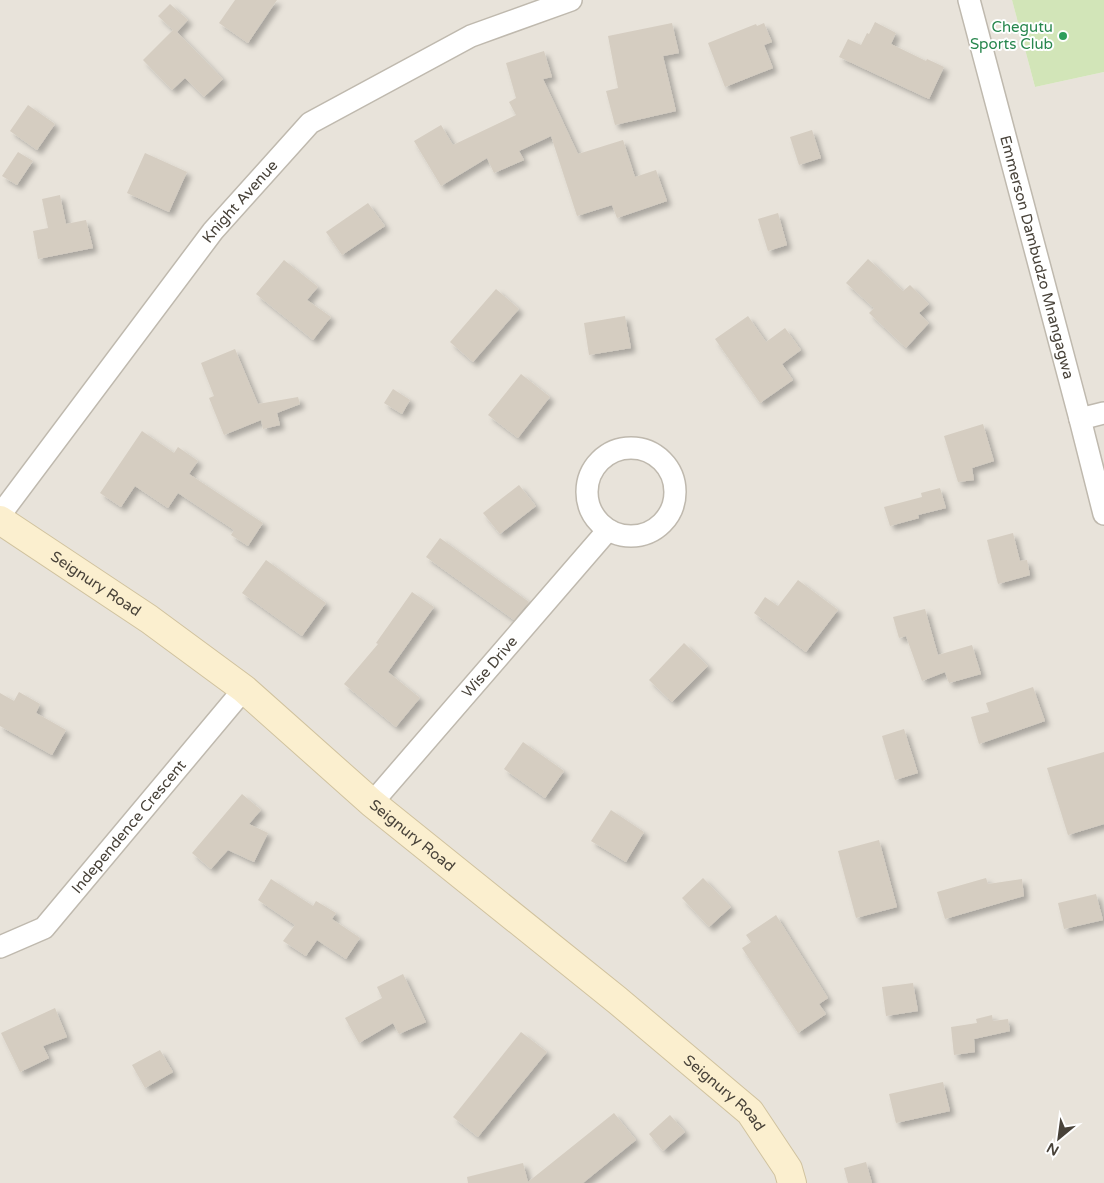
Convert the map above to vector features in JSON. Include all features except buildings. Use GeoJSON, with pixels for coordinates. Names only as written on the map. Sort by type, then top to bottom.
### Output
{"type":"FeatureCollection","features":[{"type":"Feature","properties":{"kind":"main road","name":"Seignury Road"},"geometry":{"type":"LineString","coordinates":[[0,520],[149,620],[244,689],[372,803],[618,1000],[750,1112],[788,1169],[792,1183]]}},
{"type":"Feature","properties":{"kind":"street","name":"Knight Avenue"},"geometry":{"type":"LineString","coordinates":[[0,514],[212,231],[310,123],[471,36],[571,0]]}},
{"type":"Feature","properties":{"kind":"street","name":"Emmerson Dambudzo Mnangagwa"},"geometry":{"type":"LineString","coordinates":[[969,0],[1104,514]]}},
{"type":"Feature","properties":{"kind":"street"},"geometry":{"type":"LineString","coordinates":[[1080,419],[1104,413]]}},
{"type":"Feature","properties":{"kind":"street"},"geometry":{"type":"LineString","coordinates":[[630,447],[644,449],[658,456],[668,467],[674,481],[676,496],[668,516],[663,523],[651,532],[637,536],[622,536],[608,530],[597,521],[589,508],[586,494],[587,480],[593,467],[603,456],[616,450],[630,447]]}},
{"type":"Feature","properties":{"kind":"street","name":"Wise Drive"},"geometry":{"type":"LineString","coordinates":[[372,803],[608,530]]}},
{"type":"Feature","properties":{"kind":"street","name":"Independence Crescent"},"geometry":{"type":"LineString","coordinates":[[0,947],[44,928],[244,689]]}},
{"type":"Feature","properties":{"kind":"shaded area"},"geometry":{"type":"Polygon","coordinates":[[[0,0],[1012,0],[1035,87],[1104,72],[1104,1183],[0,1183],[0,0]]]}},
{"type":"Feature","properties":{"kind":"green space","name":"Chegutu Sports Club"},"geometry":{"type":"Polygon","coordinates":[[[1012,0],[1104,0],[1104,72],[1035,87],[1012,0]]]}},
{"type":"Feature","properties":{"kind":"place","name":"Chegutu Sports Club"},"geometry":{"type":"Point","coordinates":[1063,36]}}]}
